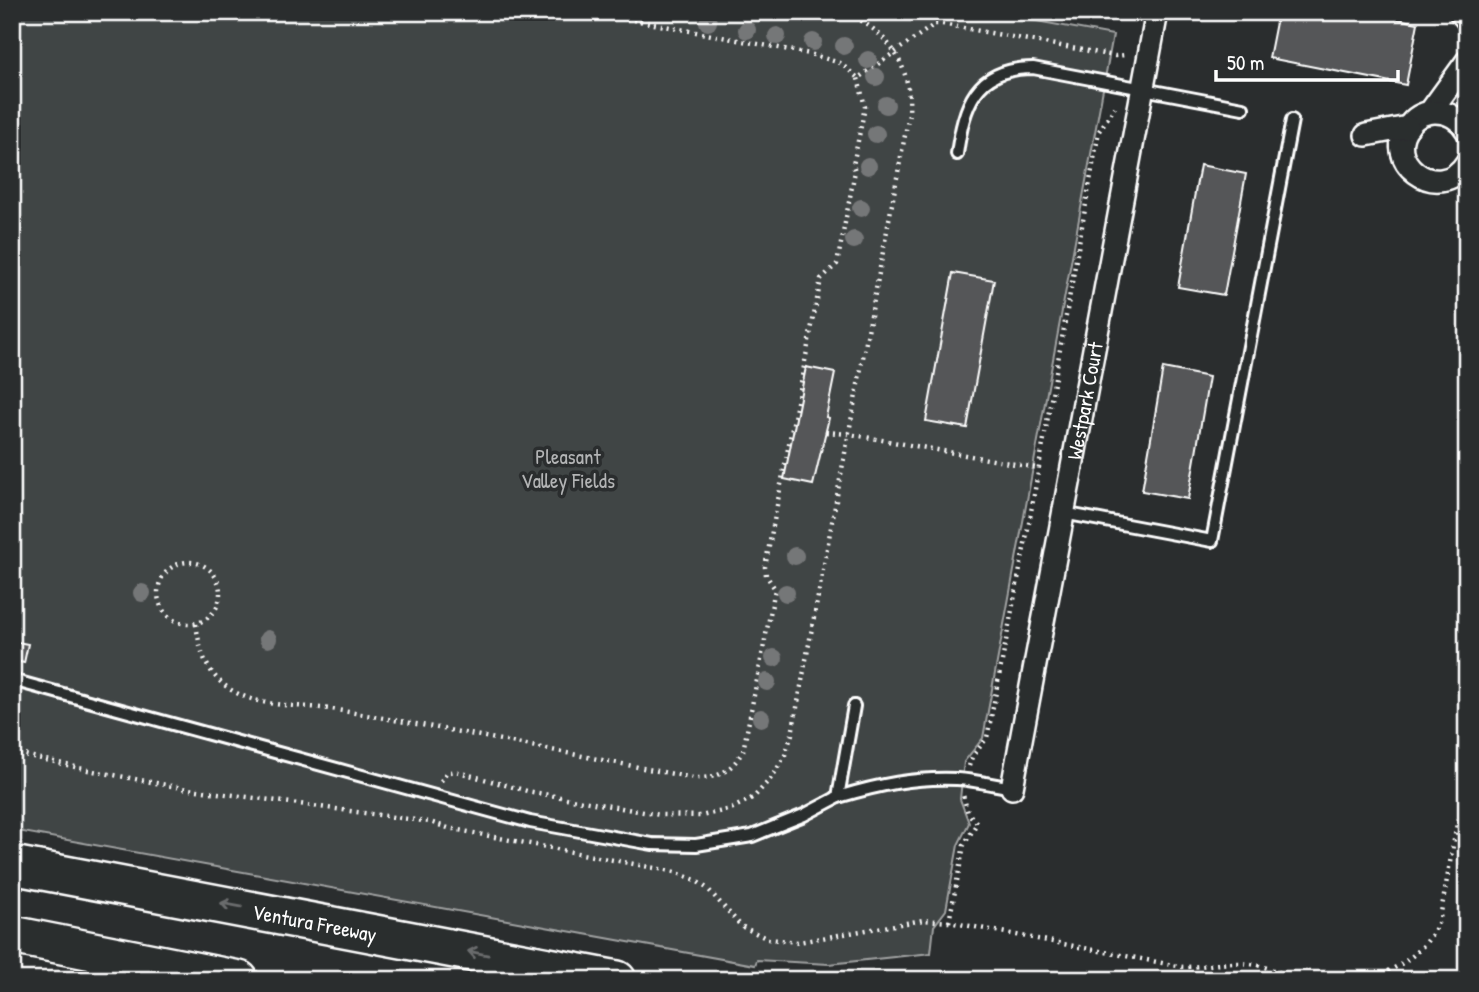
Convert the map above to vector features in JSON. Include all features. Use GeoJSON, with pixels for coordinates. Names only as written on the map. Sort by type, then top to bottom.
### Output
{"type":"FeatureCollection","features":[{"type":"Feature","properties":{"kind":"highway","name":"Ventura Freeway"},"geometry":{"type":"LineString","coordinates":[[12,865],[617,980]]}},
{"type":"Feature","properties":{"kind":"highway"},"geometry":{"type":"LineString","coordinates":[[12,935],[239,980]]}},
{"type":"Feature","properties":{"kind":"highway"},"geometry":{"type":"LineString","coordinates":[[12,944],[98,951]]}},
{"type":"Feature","properties":{"kind":"street","name":"Westpark Court"},"geometry":{"type":"LineString","coordinates":[[1012,788],[1157,12]]}},
{"type":"Feature","properties":{"kind":"street"},"geometry":{"type":"LineString","coordinates":[[1460,12],[1467,20]]}},
{"type":"Feature","properties":{"kind":"street"},"geometry":{"type":"LineString","coordinates":[[1430,112],[1461,70]]}},
{"type":"Feature","properties":{"kind":"street"},"geometry":{"type":"LineString","coordinates":[[1461,70],[1461,124]]}},
{"type":"Feature","properties":{"kind":"street"},"geometry":{"type":"LineString","coordinates":[[1461,124],[1443,113],[1430,112],[1417,117],[1402,139],[1402,153],[1411,170],[1429,180],[1449,178],[1467,162]]}},
{"type":"Feature","properties":{"kind":"street"},"geometry":{"type":"LineString","coordinates":[[1402,153],[1366,135],[1408,127]]}},
{"type":"Feature","properties":{"kind":"lane"},"geometry":{"type":"LineString","coordinates":[[957,154],[963,116],[972,96],[989,79],[1006,71],[1032,68],[1243,108]]}},
{"type":"Feature","properties":{"kind":"lane"},"geometry":{"type":"LineString","coordinates":[[1063,513],[1212,541],[1292,120]]}},
{"type":"Feature","properties":{"kind":"lane"},"geometry":{"type":"LineString","coordinates":[[12,680],[530,822],[652,844],[696,845],[752,836],[804,815],[838,797],[883,784],[922,779],[965,779],[1012,788]]}},
{"type":"Feature","properties":{"kind":"lane"},"geometry":{"type":"LineString","coordinates":[[838,797],[854,706]]}},
{"type":"Feature","properties":{"kind":"path"},"geometry":{"type":"LineString","coordinates":[[196,624],[207,667],[230,690],[262,702],[334,709],[694,778],[707,779],[728,770],[743,751],[775,589],[766,575],[765,567],[821,279],[838,264],[865,107],[858,78],[840,63],[810,54],[592,12]]}},
{"type":"Feature","properties":{"kind":"path"},"geometry":{"type":"LineString","coordinates":[[441,779],[446,773],[455,771],[527,792],[660,815],[701,816],[731,810],[754,797],[773,776],[785,755],[792,734],[909,114],[910,94],[907,79],[896,52],[870,26],[844,12]]}},
{"type":"Feature","properties":{"kind":"path"},"geometry":{"type":"LineString","coordinates":[[858,78],[936,24],[1115,56],[1125,55]]}},
{"type":"Feature","properties":{"kind":"path"},"geometry":{"type":"LineString","coordinates":[[949,922],[964,845],[977,824],[968,813],[963,797],[965,779],[972,757],[987,738],[1099,131],[1103,121],[1116,106]]}},
{"type":"Feature","properties":{"kind":"path"},"geometry":{"type":"LineString","coordinates":[[826,432],[849,433],[1037,468]]}},
{"type":"Feature","properties":{"kind":"path"},"geometry":{"type":"LineString","coordinates":[[196,563],[206,567],[219,585],[220,596],[214,612],[206,620],[196,624],[184,624],[169,616],[161,607],[159,584],[174,566],[196,563]]}},
{"type":"Feature","properties":{"kind":"path"},"geometry":{"type":"LineString","coordinates":[[12,752],[183,788],[430,822],[448,828],[675,872],[708,889],[741,926],[768,939],[799,942],[923,920],[949,922],[1182,967],[1238,963],[1259,966],[1296,980]]}},
{"type":"Feature","properties":{"kind":"path"},"geometry":{"type":"LineString","coordinates":[[1369,980],[1389,972],[1407,960],[1423,948],[1434,933],[1440,918],[1458,818],[1467,803]]}},
{"type":"Feature","properties":{"kind":"green space","name":"Pleasant Valley Fields"},"geometry":{"type":"Polygon","coordinates":[[[12,12],[987,12],[1113,35],[983,738],[964,762],[960,799],[969,823],[958,845],[946,910],[934,926],[931,953],[829,964],[757,960],[755,965],[12,830],[12,12]]]}},
{"type":"Feature","properties":{"kind":"building"},"geometry":{"type":"Polygon","coordinates":[[[1278,12],[1362,12],[1418,23],[1406,85],[1269,58],[1278,12]]]}},
{"type":"Feature","properties":{"kind":"building"},"geometry":{"type":"Polygon","coordinates":[[[1200,165],[1246,174],[1224,295],[1178,287],[1200,165]]]}},
{"type":"Feature","properties":{"kind":"building"},"geometry":{"type":"Polygon","coordinates":[[[953,273],[994,280],[967,428],[926,421],[953,273]]]}},
{"type":"Feature","properties":{"kind":"building"},"geometry":{"type":"Polygon","coordinates":[[[806,367],[835,373],[826,417],[829,418],[813,485],[784,479],[806,367]]]}},
{"type":"Feature","properties":{"kind":"building"},"geometry":{"type":"Polygon","coordinates":[[[1163,368],[1209,377],[1188,499],[1142,491],[1163,368]]]}},
{"type":"Feature","properties":{"kind":"building"},"geometry":{"type":"Polygon","coordinates":[[[12,641],[28,644],[24,663],[12,660],[12,641]]]}}]}
